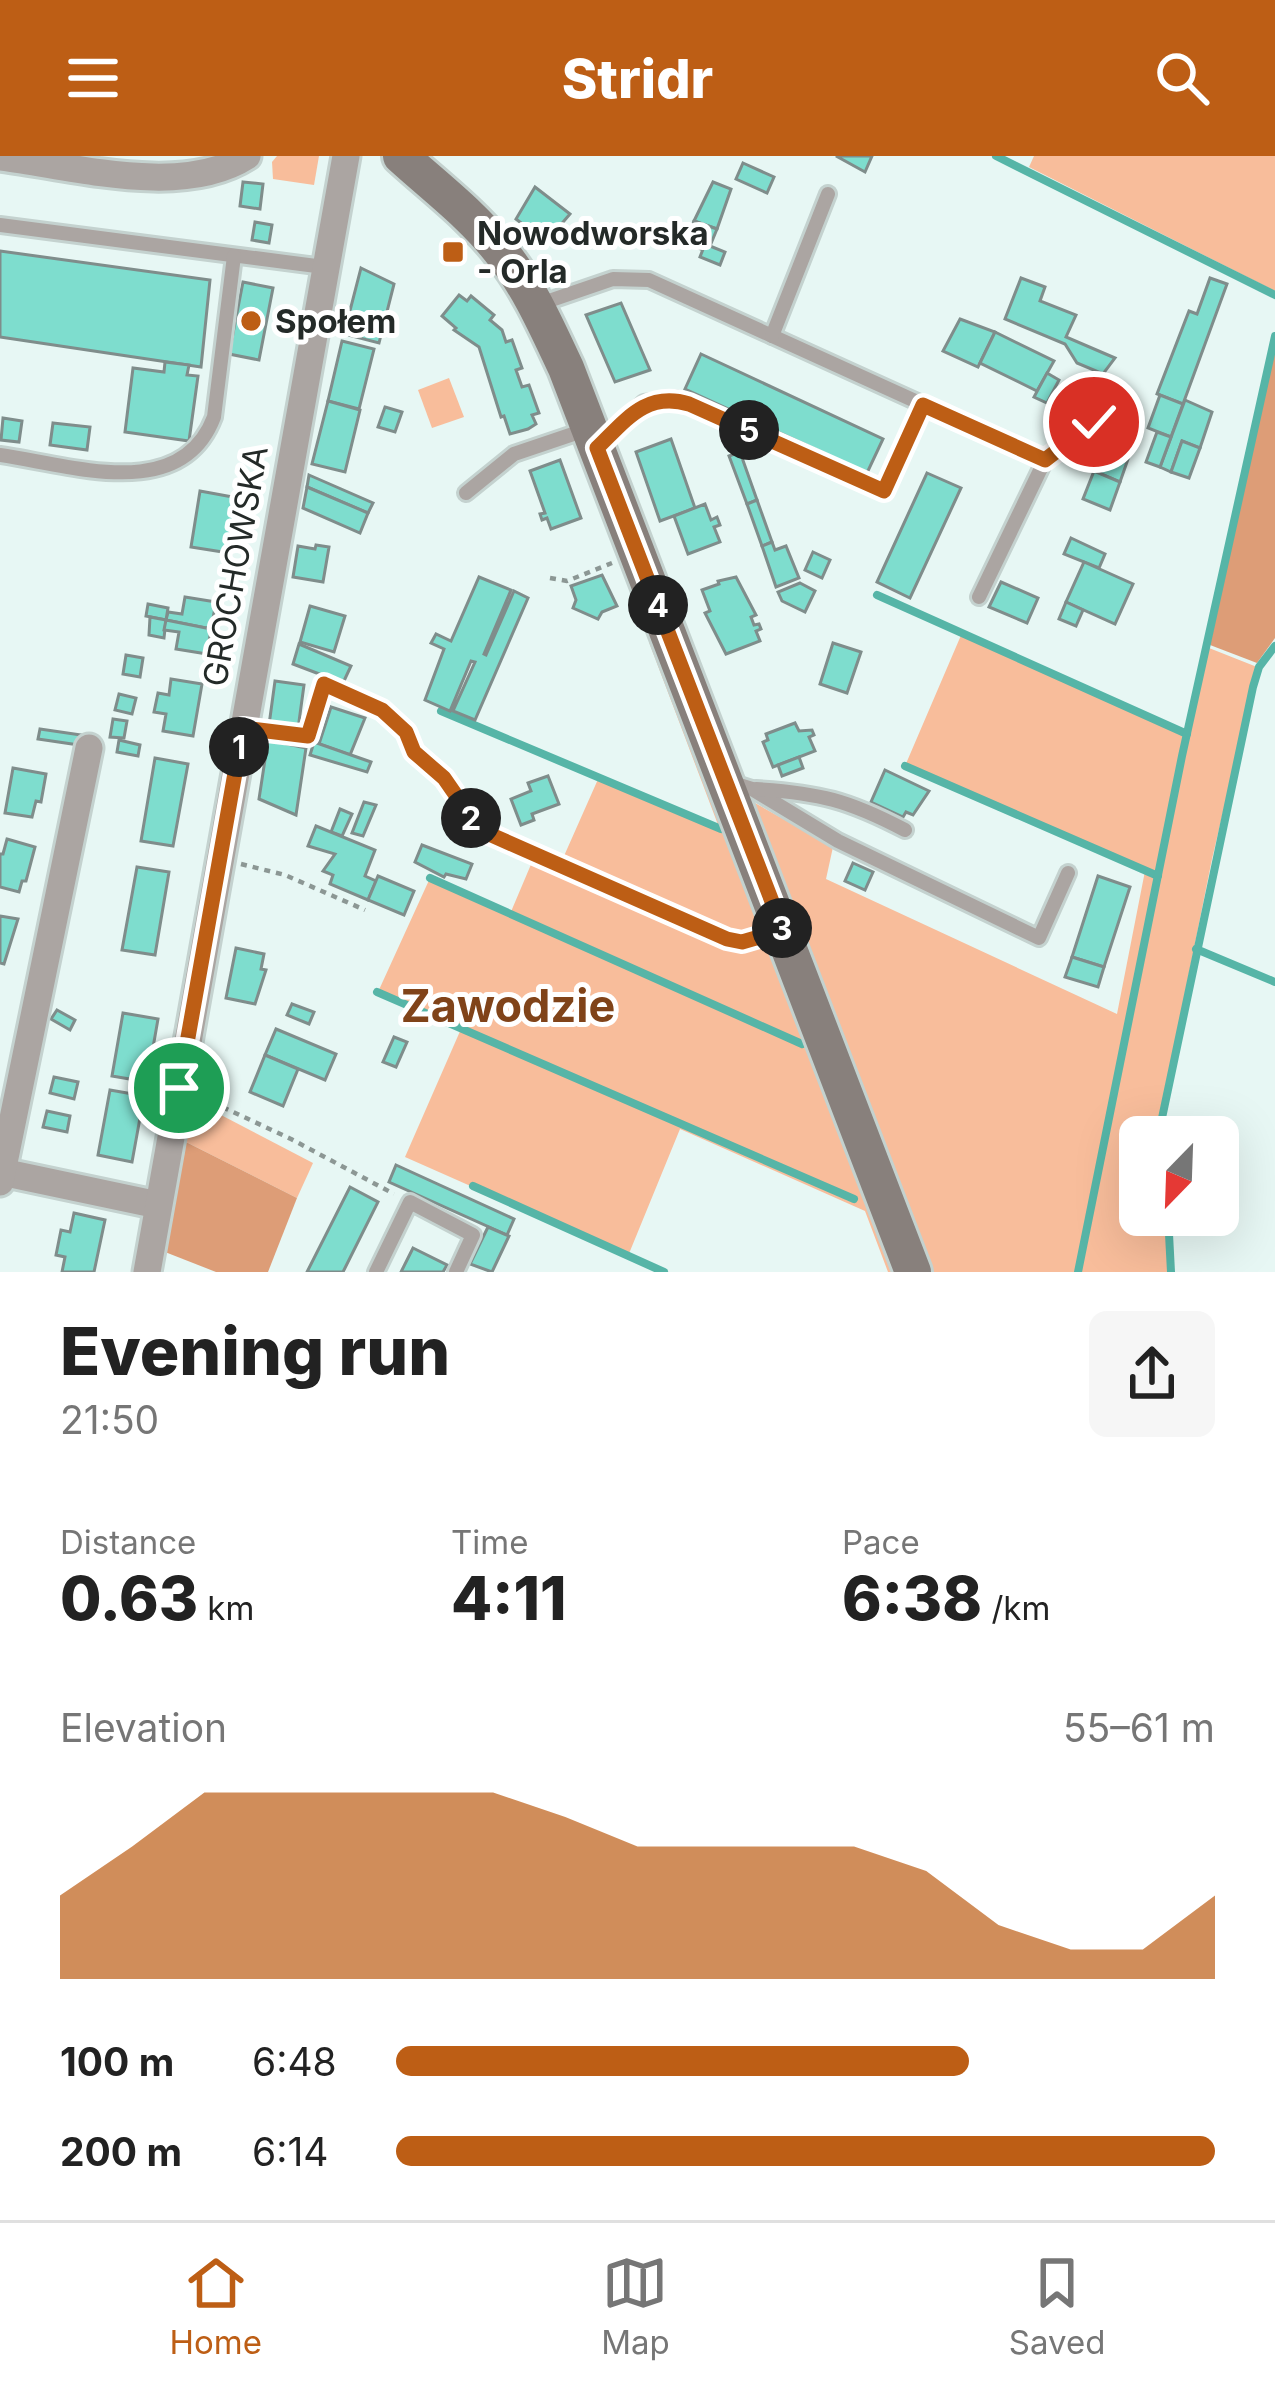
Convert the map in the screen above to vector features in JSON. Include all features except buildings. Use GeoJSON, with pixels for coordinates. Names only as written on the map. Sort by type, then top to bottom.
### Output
{"type":"FeatureCollection","features":[{"type":"Feature","properties":{"kind":"street"},"geometry":{"type":"LineString","coordinates":[[0,157],[193,178],[247,156]]}},
{"type":"Feature","properties":{"kind":"street","name":"GROCHOWSKA"},"geometry":{"type":"LineString","coordinates":[[147,1272],[346,156]]}},
{"type":"Feature","properties":{"kind":"street"},"geometry":{"type":"LineString","coordinates":[[401,156],[481,228],[537,305],[739,786],[783,930],[913,1272]]}},
{"type":"Feature","properties":{"kind":"street"},"geometry":{"type":"LineString","coordinates":[[88,748],[1,1177],[158,1205]]}},
{"type":"Feature","properties":{"kind":"lane"},"geometry":{"type":"LineString","coordinates":[[772,336],[828,194]]}},
{"type":"Feature","properties":{"kind":"lane"},"geometry":{"type":"LineString","coordinates":[[0,225],[325,267]]}},
{"type":"Feature","properties":{"kind":"lane"},"geometry":{"type":"LineString","coordinates":[[0,454],[140,475],[177,462],[204,442],[214,417],[234,256]]}},
{"type":"Feature","properties":{"kind":"lane"},"geometry":{"type":"LineString","coordinates":[[537,305],[613,279],[649,280],[1045,460]]}},
{"type":"Feature","properties":{"kind":"lane"},"geometry":{"type":"LineString","coordinates":[[466,493],[514,454],[593,438],[644,403],[675,399],[884,491],[923,405]]}},
{"type":"Feature","properties":{"kind":"lane"},"geometry":{"type":"LineString","coordinates":[[979,598],[1045,460],[1094,422]]}},
{"type":"Feature","properties":{"kind":"lane"},"geometry":{"type":"LineString","coordinates":[[243,728],[308,736],[324,684],[382,710],[406,732],[414,752],[444,778],[480,830]]}},
{"type":"Feature","properties":{"kind":"lane"},"geometry":{"type":"LineString","coordinates":[[739,786],[826,795],[858,805],[905,830]]}},
{"type":"Feature","properties":{"kind":"lane"},"geometry":{"type":"LineString","coordinates":[[739,786],[838,841],[1039,938],[1068,873]]}},
{"type":"Feature","properties":{"kind":"lane"},"geometry":{"type":"LineString","coordinates":[[376,1272],[410,1202],[473,1235],[456,1272]]}},
{"type":"Feature","properties":{"kind":"path"},"geometry":{"type":"LineString","coordinates":[[550,578],[567,581],[638,552]]}},
{"type":"Feature","properties":{"kind":"path"},"geometry":{"type":"LineString","coordinates":[[480,830],[727,939],[742,942],[783,930]]}},
{"type":"Feature","properties":{"kind":"path"},"geometry":{"type":"LineString","coordinates":[[220,859],[285,875],[365,910]]}},
{"type":"Feature","properties":{"kind":"path"},"geometry":{"type":"LineString","coordinates":[[179,1088],[291,1139],[410,1202]]}},
{"type":"Feature","properties":{"kind":"shaded area"},"geometry":{"type":"Polygon","coordinates":[[[277,156],[319,156],[314,185],[273,179],[272,162],[277,156]]]}},
{"type":"Feature","properties":{"kind":"shaded area"},"geometry":{"type":"Polygon","coordinates":[[[1034,156],[1275,156],[1275,291],[1029,167],[1034,156]]]}},
{"type":"Feature","properties":{"kind":"shaded area"},"geometry":{"type":"Polygon","coordinates":[[[1275,346],[1275,638],[1257,663],[1210,645],[1275,346]]]}},
{"type":"Feature","properties":{"kind":"shaded area"},"geometry":{"type":"Polygon","coordinates":[[[449,378],[464,417],[432,428],[418,390],[449,378]]]}},
{"type":"Feature","properties":{"kind":"shaded area"},"geometry":{"type":"Polygon","coordinates":[[[962,633],[1186,734],[1209,648],[1257,667],[1160,1116],[1119,1116],[1119,1236],[1166,1236],[1169,1272],[929,1272],[748,799],[833,847],[826,879],[1117,1014],[1145,871],[905,766],[962,633]]]}},
{"type":"Feature","properties":{"kind":"shaded area"},"geometry":{"type":"Polygon","coordinates":[[[649,642],[660,647],[899,1272],[888,1272],[865,1211],[680,1129],[628,1256],[405,1157],[461,1029],[378,992],[430,878],[510,914],[535,855],[560,865],[599,777],[720,830],[649,642]]]}},
{"type":"Feature","properties":{"kind":"shaded area"},"geometry":{"type":"Polygon","coordinates":[[[198,1103],[313,1163],[297,1198],[186,1142],[198,1103]]]}},
{"type":"Feature","properties":{"kind":"shaded area"},"geometry":{"type":"Polygon","coordinates":[[[186,1142],[297,1198],[268,1272],[216,1272],[165,1252],[186,1142]]]}},
{"type":"Feature","properties":{"kind":"waterway"},"geometry":{"type":"LineString","coordinates":[[996,156],[1275,295]]}},
{"type":"Feature","properties":{"kind":"waterway"},"geometry":{"type":"LineString","coordinates":[[1078,1272],[1182,756],[1275,336]]}},
{"type":"Feature","properties":{"kind":"waterway"},"geometry":{"type":"LineString","coordinates":[[877,595],[1187,734]]}},
{"type":"Feature","properties":{"kind":"waterway"},"geometry":{"type":"LineString","coordinates":[[1162,1116],[1253,687],[1259,667],[1275,646]]}},
{"type":"Feature","properties":{"kind":"waterway"},"geometry":{"type":"LineString","coordinates":[[441,711],[721,829]]}},
{"type":"Feature","properties":{"kind":"waterway"},"geometry":{"type":"LineString","coordinates":[[905,766],[1158,876]]}},
{"type":"Feature","properties":{"kind":"waterway"},"geometry":{"type":"LineString","coordinates":[[430,878],[802,1044]]}},
{"type":"Feature","properties":{"kind":"waterway"},"geometry":{"type":"LineString","coordinates":[[1196,949],[1275,982]]}},
{"type":"Feature","properties":{"kind":"waterway"},"geometry":{"type":"LineString","coordinates":[[377,992],[854,1199]]}},
{"type":"Feature","properties":{"kind":"waterway"},"geometry":{"type":"LineString","coordinates":[[473,1186],[664,1272]]}},
{"type":"Feature","properties":{"kind":"waterway"},"geometry":{"type":"LineString","coordinates":[[1169,1236],[1171,1272]]}},
{"type":"Feature","properties":{"kind":"place","name":"Nowodworska - Orla"},"geometry":{"type":"Point","coordinates":[453,252]}},
{"type":"Feature","properties":{"kind":"place","name":"Społem"},"geometry":{"type":"Point","coordinates":[251,321]}},
{"type":"Feature","properties":{"kind":"district","name":"Zawodzie"},"geometry":{"type":"Point","coordinates":[508,1005]}},
{"type":"Feature","properties":{"kind":"route"},"geometry":{"type":"LineString","coordinates":[[179,1088],[243,728],[308,736],[324,684],[382,710],[406,732],[414,752],[444,778],[480,830],[727,939],[742,942],[783,930],[597,448],[644,403],[675,399],[689,404],[884,491],[923,405],[1045,460],[1094,422]]}}]}
